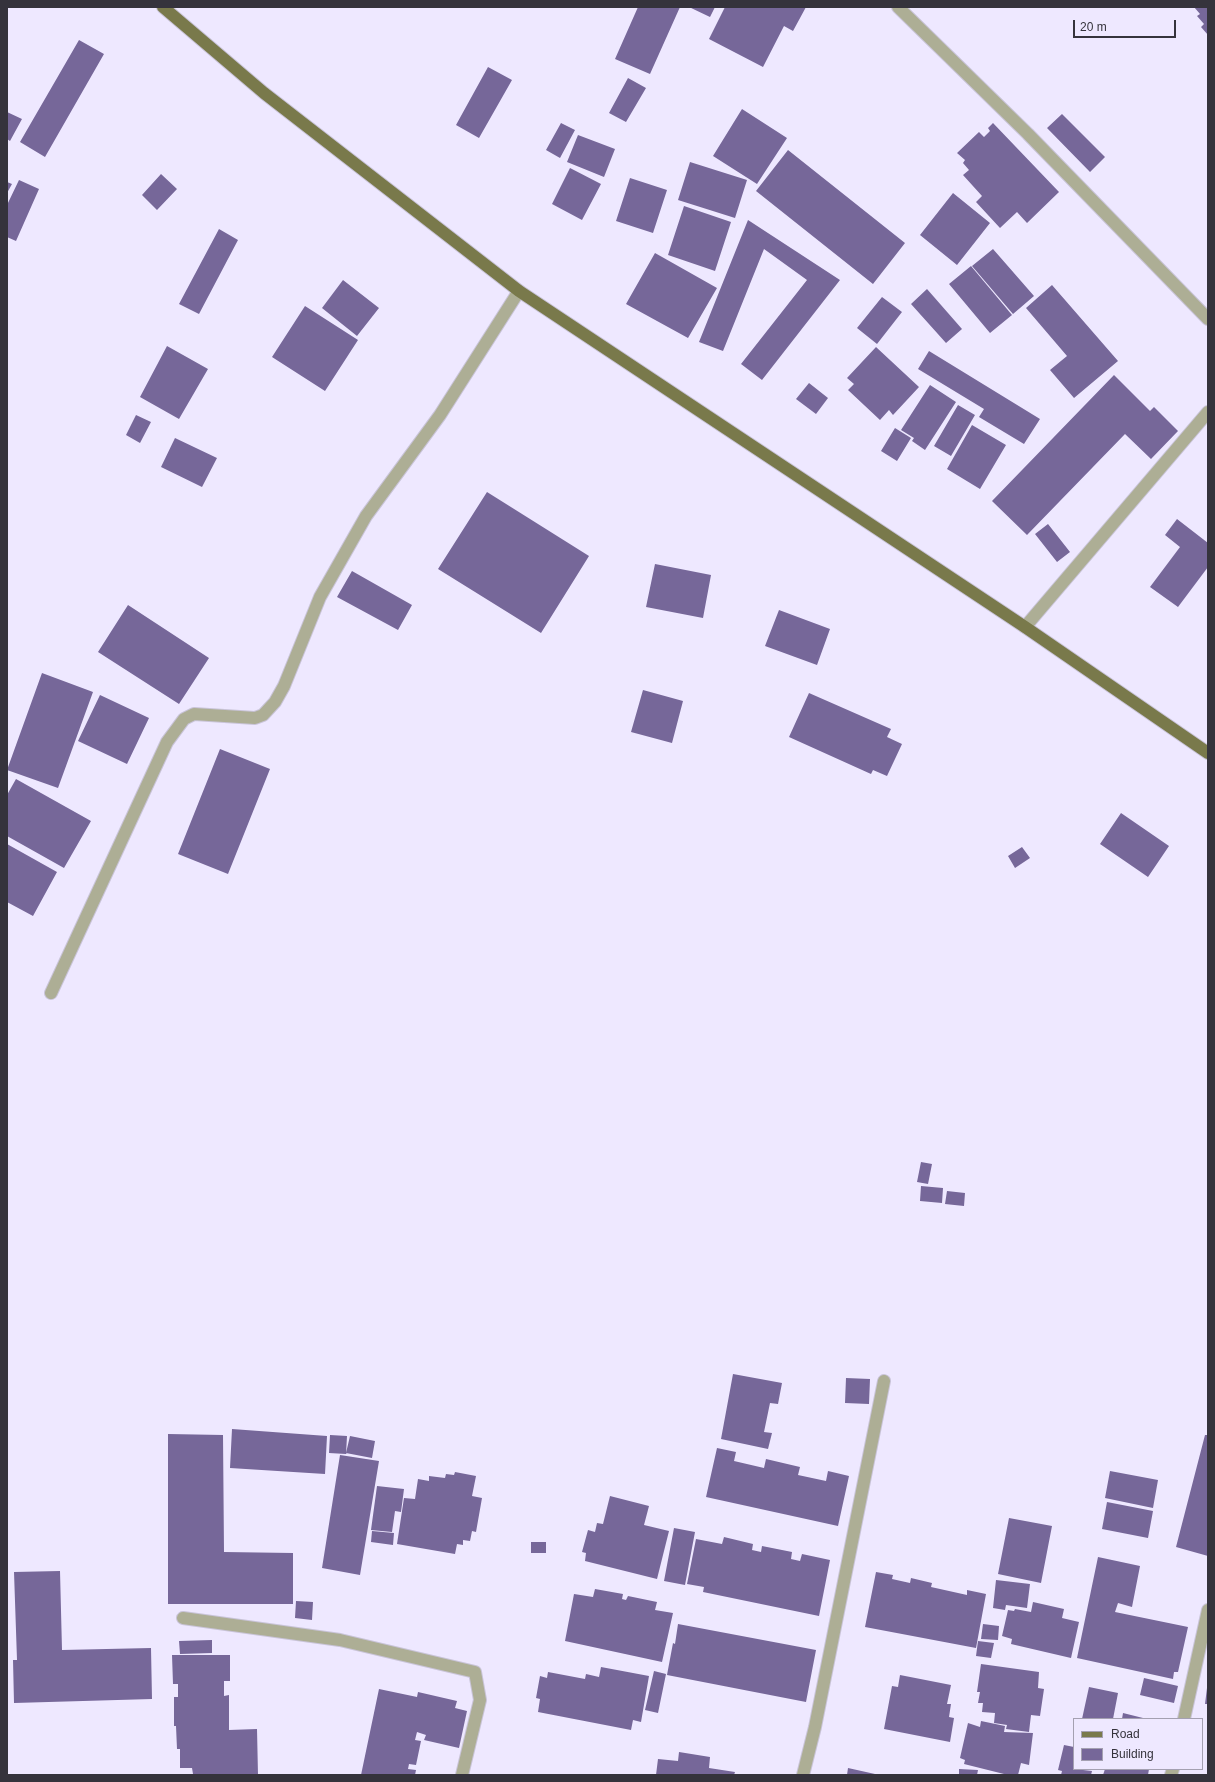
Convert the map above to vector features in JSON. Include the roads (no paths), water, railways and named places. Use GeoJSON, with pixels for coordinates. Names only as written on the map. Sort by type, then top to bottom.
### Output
{"type":"FeatureCollection","features":[{"type":"Feature","properties":{"kind":"main road"},"geometry":{"type":"LineString","coordinates":[[163,7],[264,93],[518,291],[1025,627],[1208,753]]}},
{"type":"Feature","properties":{"kind":"street"},"geometry":{"type":"LineString","coordinates":[[898,7],[1028,134],[1208,319]]}},
{"type":"Feature","properties":{"kind":"street"},"geometry":{"type":"LineString","coordinates":[[51,993],[164,749],[174,731],[184,720],[194,714],[255,718],[264,715],[275,702],[284,686],[320,597],[366,516],[440,415],[518,291]]}},
{"type":"Feature","properties":{"kind":"street"},"geometry":{"type":"LineString","coordinates":[[1025,627],[1208,412]]}},
{"type":"Feature","properties":{"kind":"street"},"geometry":{"type":"LineString","coordinates":[[803,1775],[815,1727],[884,1381]]}},
{"type":"Feature","properties":{"kind":"street"},"geometry":{"type":"LineString","coordinates":[[1184,1718],[1208,1610]]}},
{"type":"Feature","properties":{"kind":"street"},"geometry":{"type":"LineString","coordinates":[[183,1618],[340,1640],[475,1672],[480,1700],[462,1775]]}}]}
